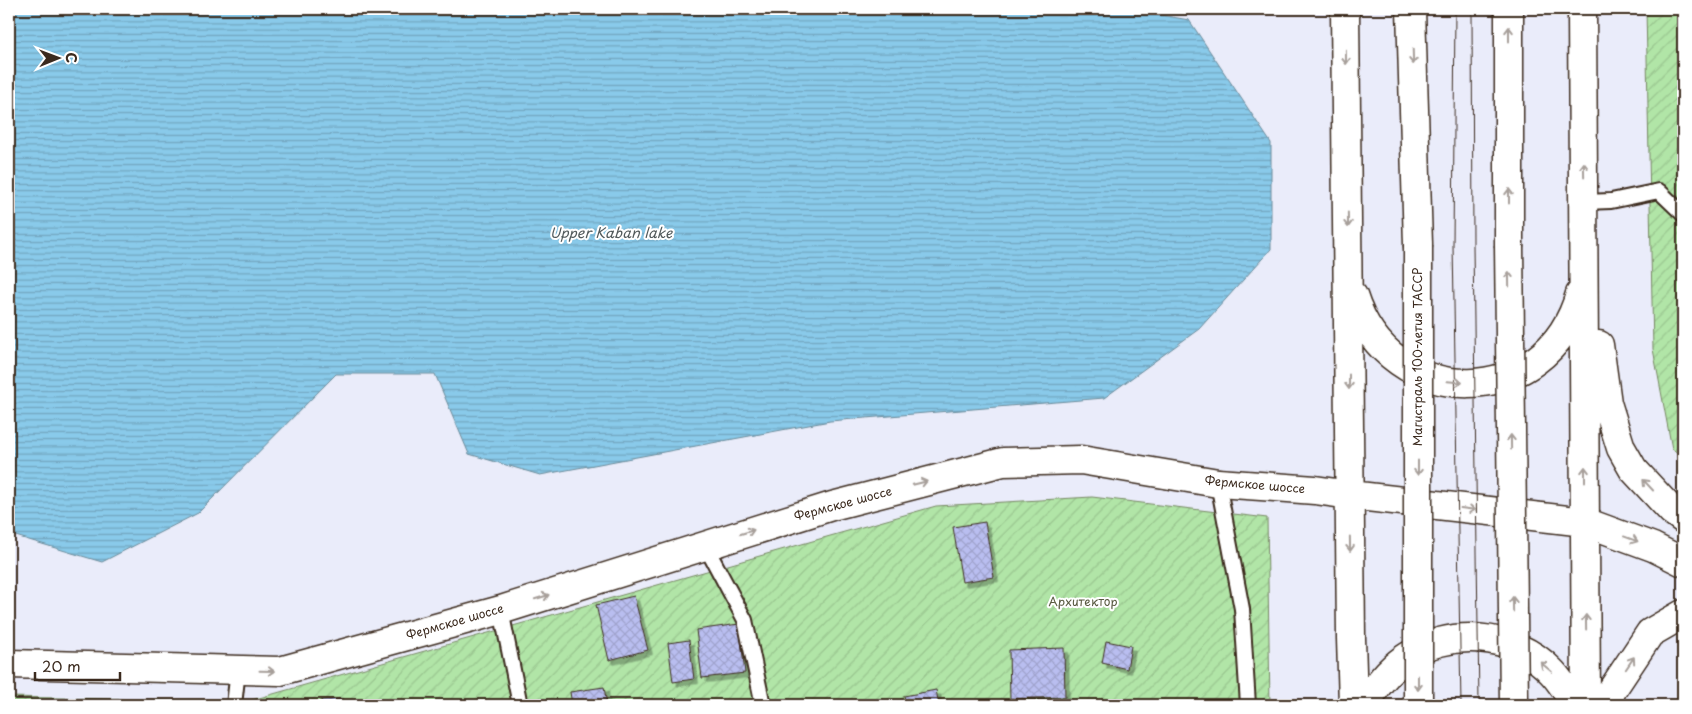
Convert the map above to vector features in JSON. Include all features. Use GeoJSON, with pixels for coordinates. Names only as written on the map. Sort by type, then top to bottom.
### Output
{"type":"FeatureCollection","features":[{"type":"Feature","properties":{"kind":"main road"},"geometry":{"type":"LineString","coordinates":[[1345,9],[1353,705]]}},
{"type":"Feature","properties":{"kind":"main road","name":"Магистраль 100-летия ТАССР"},"geometry":{"type":"LineString","coordinates":[[1411,9],[1418,245],[1418,705]]}},
{"type":"Feature","properties":{"kind":"main road"},"geometry":{"type":"LineString","coordinates":[[1509,9],[1509,245],[1514,705]]}},
{"type":"Feature","properties":{"kind":"main road"},"geometry":{"type":"LineString","coordinates":[[1582,9],[1586,705]]}},
{"type":"Feature","properties":{"kind":"main road"},"geometry":{"type":"LineString","coordinates":[[1584,210],[1605,386],[1608,403],[1622,448],[1633,469],[1672,511],[1683,519]]}},
{"type":"Feature","properties":{"kind":"main road"},"geometry":{"type":"LineString","coordinates":[[1349,267],[1351,290],[1358,312],[1384,350],[1402,364],[1423,375],[1445,381],[1468,383],[1491,381],[1513,374],[1551,348],[1565,330],[1576,309],[1582,287],[1584,264]]}},
{"type":"Feature","properties":{"kind":"main road","name":"Фермское шоссе"},"geometry":{"type":"LineString","coordinates":[[9,664],[280,671],[501,610],[832,506],[1003,462],[1081,460],[1218,483],[1315,490],[1585,522],[1652,547],[1683,562]]}},
{"type":"Feature","properties":{"kind":"main road"},"geometry":{"type":"LineString","coordinates":[[1606,705],[1612,690],[1650,633],[1683,614]]}},
{"type":"Feature","properties":{"kind":"main road"},"geometry":{"type":"LineString","coordinates":[[1365,705],[1387,673],[1404,658],[1424,647],[1446,640],[1469,638],[1491,640],[1506,644],[1533,656],[1551,670],[1566,688],[1575,705]]}},
{"type":"Feature","properties":{"kind":"lane"},"geometry":{"type":"LineString","coordinates":[[1584,210],[1610,201],[1659,191],[1683,214]]}},
{"type":"Feature","properties":{"kind":"lane"},"geometry":{"type":"LineString","coordinates":[[1218,483],[1242,609],[1248,705]]}},
{"type":"Feature","properties":{"kind":"lane"},"geometry":{"type":"LineString","coordinates":[[705,545],[746,620],[763,705]]}},
{"type":"Feature","properties":{"kind":"lane"},"geometry":{"type":"LineString","coordinates":[[501,610],[520,705]]}},
{"type":"Feature","properties":{"kind":"lane"},"geometry":{"type":"LineString","coordinates":[[234,705],[238,670]]}},
{"type":"Feature","properties":{"kind":"green space"},"geometry":{"type":"Polygon","coordinates":[[[1646,9],[1683,9],[1683,456],[1672,449],[1653,349],[1646,9]]]}},
{"type":"Feature","properties":{"kind":"green space","name":"Архитектор"},"geometry":{"type":"Polygon","coordinates":[[[1092,497],[1267,518],[1270,705],[9,705],[9,697],[245,702],[936,506],[1092,497]]]}},
{"type":"Feature","properties":{"kind":"water","name":"Upper Kaban lake"},"geometry":{"type":"Polygon","coordinates":[[[9,9],[1127,9],[1189,20],[1271,143],[1271,249],[1199,329],[1104,398],[830,421],[540,475],[469,454],[435,374],[336,374],[198,513],[102,562],[9,534],[9,9]]]}},
{"type":"Feature","properties":{"kind":"building"},"geometry":{"type":"Polygon","coordinates":[[[985,522],[994,577],[962,582],[953,527],[985,522]]]}},
{"type":"Feature","properties":{"kind":"building"},"geometry":{"type":"Polygon","coordinates":[[[634,596],[648,650],[609,660],[596,605],[634,596]]]}},
{"type":"Feature","properties":{"kind":"building"},"geometry":{"type":"Polygon","coordinates":[[[739,624],[745,673],[702,678],[696,630],[739,624]]]}},
{"type":"Feature","properties":{"kind":"building"},"geometry":{"type":"Polygon","coordinates":[[[689,640],[694,679],[673,682],[668,643],[689,640]]]}},
{"type":"Feature","properties":{"kind":"building"},"geometry":{"type":"Polygon","coordinates":[[[1106,641],[1131,646],[1127,669],[1102,663],[1106,641]]]}},
{"type":"Feature","properties":{"kind":"building"},"geometry":{"type":"Polygon","coordinates":[[[1064,648],[1065,697],[1010,699],[1009,650],[1064,648]]]}},
{"type":"Feature","properties":{"kind":"building"},"geometry":{"type":"Polygon","coordinates":[[[604,687],[607,705],[572,705],[570,692],[604,687]]]}},
{"type":"Feature","properties":{"kind":"building"},"geometry":{"type":"Polygon","coordinates":[[[936,690],[939,705],[906,705],[904,696],[936,690]]]}},
{"type":"Feature","properties":{"kind":"building"},"geometry":{"type":"Polygon","coordinates":[[[343,699],[343,705],[321,705],[321,700],[343,699]]]}},
{"type":"Feature","properties":{"kind":"tram line"},"geometry":{"type":"LineString","coordinates":[[1455,9],[1453,245],[1461,705]]}},
{"type":"Feature","properties":{"kind":"tram line"},"geometry":{"type":"LineString","coordinates":[[1472,9],[1479,705]]}}]}
